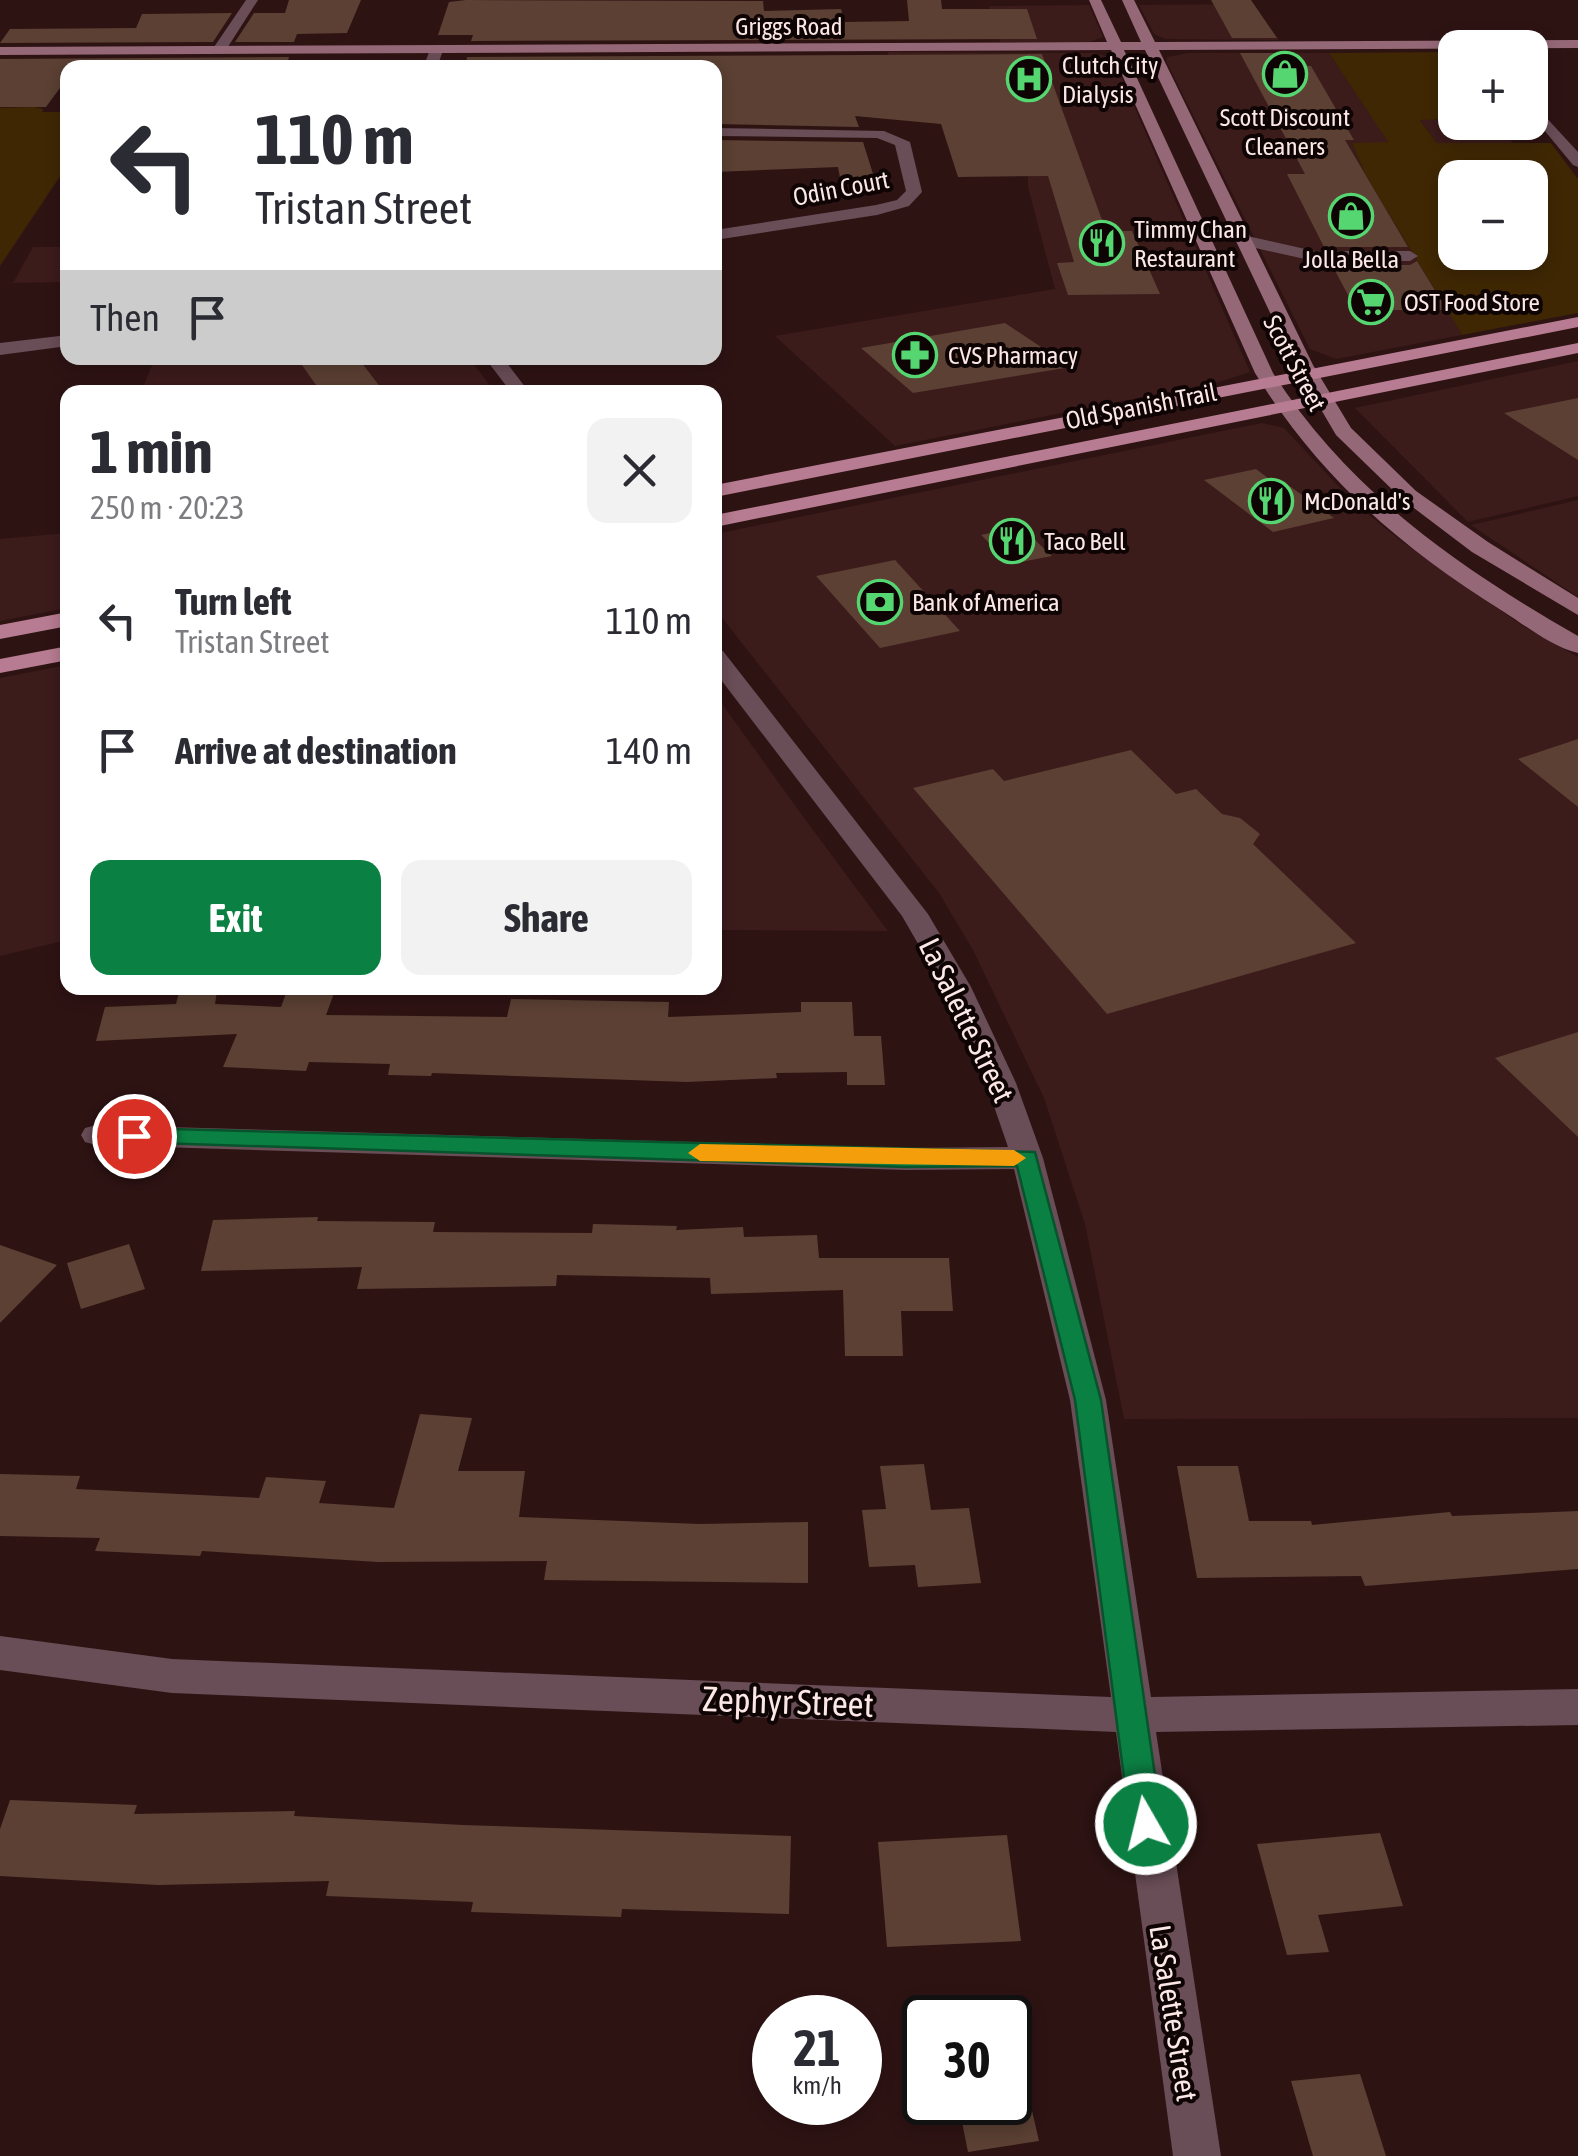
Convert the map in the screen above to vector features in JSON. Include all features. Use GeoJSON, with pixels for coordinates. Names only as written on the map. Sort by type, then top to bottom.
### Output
{"type":"FeatureCollection","features":[{"type":"Feature","properties":{"kind":"main road","name":"Scott Street"},"geometry":{"type":"LineString","coordinates":[[1095,0],[1282,406],[1333,469],[1377,509],[1441,559],[1575,640]]}},
{"type":"Feature","properties":{"kind":"main road","name":"Scott Street"},"geometry":{"type":"LineString","coordinates":[[1128,0],[1310,375],[1343,431],[1409,495],[1480,548],[1578,608]]}},
{"type":"Feature","properties":{"kind":"main road","name":"Griggs Road"},"geometry":{"type":"LineString","coordinates":[[1548,45],[1578,44]]}},
{"type":"Feature","properties":{"kind":"main road","name":"Griggs Road"},"geometry":{"type":"LineString","coordinates":[[0,51],[1438,46]]}},
{"type":"Feature","properties":{"kind":"main road"},"geometry":{"type":"LineString","coordinates":[[1205,240],[1243,240]]}},
{"type":"Feature","properties":{"kind":"main road","name":"Old Spanish Trail"},"geometry":{"type":"LineString","coordinates":[[722,490],[1578,322]]}},
{"type":"Feature","properties":{"kind":"main road","name":"Old Spanish Trail"},"geometry":{"type":"LineString","coordinates":[[722,520],[1578,348]]}},
{"type":"Feature","properties":{"kind":"main road"},"geometry":{"type":"LineString","coordinates":[[976,440],[1007,461]]}},
{"type":"Feature","properties":{"kind":"main road"},"geometry":{"type":"LineString","coordinates":[[0,632],[60,621]]}},
{"type":"Feature","properties":{"kind":"main road"},"geometry":{"type":"LineString","coordinates":[[0,666],[60,654]]}},
{"type":"Feature","properties":{"kind":"street"},"geometry":{"type":"LineString","coordinates":[[219,50],[252,0]]}},
{"type":"Feature","properties":{"kind":"street"},"geometry":{"type":"LineString","coordinates":[[433,60],[436,50]]}},
{"type":"Feature","properties":{"kind":"street"},"geometry":{"type":"LineString","coordinates":[[1548,126],[1578,162]]}},
{"type":"Feature","properties":{"kind":"street","name":"Odin Court"},"geometry":{"type":"LineString","coordinates":[[722,132],[880,134],[902,142],[914,192],[903,202],[877,210],[722,235]]}},
{"type":"Feature","properties":{"kind":"street"},"geometry":{"type":"LineString","coordinates":[[1243,240],[1314,256],[1410,256]]}},
{"type":"Feature","properties":{"kind":"street"},"geometry":{"type":"LineString","coordinates":[[0,349],[60,341]]}},
{"type":"Feature","properties":{"kind":"street"},"geometry":{"type":"LineString","coordinates":[[499,365],[515,385]]}},
{"type":"Feature","properties":{"kind":"street","name":"La Salette Street"},"geometry":{"type":"LineString","coordinates":[[722,665],[914,914],[957,987],[987,1051],[1027,1158],[1088,1400],[1130,1715],[1197,2156]]}},
{"type":"Feature","properties":{"kind":"street"},"geometry":{"type":"LineString","coordinates":[[96,1135],[1027,1158]]}},
{"type":"Feature","properties":{"kind":"street","name":"Zephyr Street"},"geometry":{"type":"LineString","coordinates":[[0,1653],[172,1676],[1130,1715],[1578,1708]]}},
{"type":"Feature","properties":{"kind":"shaded area"},"geometry":{"type":"Polygon","coordinates":[[[1253,4],[1279,40],[1165,39],[1154,34],[1139,5],[1253,4]]]}},
{"type":"Feature","properties":{"kind":"shaded area"},"geometry":{"type":"Polygon","coordinates":[[[1089,5],[1103,37],[1089,42],[1000,42],[989,6],[1089,5]]]}},
{"type":"Feature","properties":{"kind":"shaded area"},"geometry":{"type":"Polygon","coordinates":[[[888,52],[1095,53],[1113,58],[1250,372],[1219,382],[895,446],[775,336],[1055,289],[1028,187],[1028,171],[895,89],[888,52]]]}},
{"type":"Feature","properties":{"kind":"shaded area"},"geometry":{"type":"Polygon","coordinates":[[[1438,52],[1438,119],[1420,120],[1437,143],[1551,143],[1578,179],[1578,313],[1462,335],[1365,174],[1352,143],[1388,142],[1329,53],[1438,52]]]}},
{"type":"Feature","properties":{"kind":"shaded area"},"geometry":{"type":"Polygon","coordinates":[[[1188,53],[1329,53],[1389,143],[1352,143],[1365,174],[1462,335],[1336,359],[1310,349],[1166,61],[1167,57],[1188,53]]]}},
{"type":"Feature","properties":{"kind":"shaded area"},"geometry":{"type":"Polygon","coordinates":[[[34,107],[43,109],[42,112],[60,112],[60,176],[0,266],[0,108],[34,107]]]}},
{"type":"Feature","properties":{"kind":"shaded area"},"geometry":{"type":"Polygon","coordinates":[[[1420,119],[1438,120],[1438,140],[1513,143],[1437,143],[1420,119]]]}},
{"type":"Feature","properties":{"kind":"shaded area"},"geometry":{"type":"Polygon","coordinates":[[[33,247],[60,247],[60,282],[13,283],[33,247]]]}},
{"type":"Feature","properties":{"kind":"shaded area"},"geometry":{"type":"Polygon","coordinates":[[[1578,361],[1578,496],[1468,522],[1355,408],[1578,361]]]}},
{"type":"Feature","properties":{"kind":"shaded area"},"geometry":{"type":"Polygon","coordinates":[[[152,365],[474,365],[490,385],[144,385],[152,365]]]}},
{"type":"Feature","properties":{"kind":"shaded area"},"geometry":{"type":"Polygon","coordinates":[[[1262,423],[1284,428],[1356,505],[1404,543],[1523,626],[1578,657],[1578,1418],[1124,1419],[1085,1224],[1044,1098],[973,950],[939,893],[722,618],[722,533],[1262,423]]]}},
{"type":"Feature","properties":{"kind":"shaded area"},"geometry":{"type":"Polygon","coordinates":[[[1578,500],[1578,597],[1471,525],[1527,512],[1578,500]]]}},
{"type":"Feature","properties":{"kind":"shaded area"},"geometry":{"type":"Polygon","coordinates":[[[60,534],[60,609],[0,621],[0,539],[60,534]]]}},
{"type":"Feature","properties":{"kind":"shaded area"},"geometry":{"type":"Polygon","coordinates":[[[60,666],[60,942],[0,956],[0,678],[60,666]]]}},
{"type":"Feature","properties":{"kind":"shaded area"},"geometry":{"type":"Polygon","coordinates":[[[722,704],[799,811],[888,931],[722,930],[722,704]]]}},
{"type":"Feature","properties":{"kind":"building"},"geometry":{"type":"Polygon","coordinates":[[[289,0],[361,0],[347,33],[297,34],[294,42],[235,42],[254,13],[285,13],[289,0]]]}},
{"type":"Feature","properties":{"kind":"building"},"geometry":{"type":"Polygon","coordinates":[[[907,0],[941,0],[942,9],[1027,9],[1037,39],[471,41],[473,35],[438,35],[449,2],[763,1],[764,11],[841,9],[845,22],[909,21],[907,0]]]}},
{"type":"Feature","properties":{"kind":"building"},"geometry":{"type":"Polygon","coordinates":[[[1211,0],[1251,0],[1277,38],[1232,38],[1211,0]]]}},
{"type":"Feature","properties":{"kind":"building"},"geometry":{"type":"Polygon","coordinates":[[[232,13],[213,42],[0,43],[10,29],[136,28],[142,14],[232,13]]]}},
{"type":"Feature","properties":{"kind":"building"},"geometry":{"type":"Polygon","coordinates":[[[1240,53],[1287,53],[1296,66],[1311,66],[1354,140],[1345,140],[1408,247],[1324,247],[1287,174],[1305,174],[1240,53]]]}},
{"type":"Feature","properties":{"kind":"building"},"geometry":{"type":"Polygon","coordinates":[[[1042,54],[1106,231],[1132,231],[1160,294],[1068,295],[1057,263],[1074,262],[1048,176],[958,177],[941,124],[855,116],[859,127],[722,124],[722,60],[466,60],[1042,54]]]}},
{"type":"Feature","properties":{"kind":"building"},"geometry":{"type":"Polygon","coordinates":[[[289,57],[60,60],[60,88],[46,107],[0,107],[0,59],[289,57]]]}},
{"type":"Feature","properties":{"kind":"building"},"geometry":{"type":"Polygon","coordinates":[[[722,140],[863,142],[874,177],[840,178],[838,167],[722,172],[722,140]]]}},
{"type":"Feature","properties":{"kind":"building"},"geometry":{"type":"Polygon","coordinates":[[[1417,261],[1447,310],[1356,310],[1332,265],[1410,265],[1417,261]]]}},
{"type":"Feature","properties":{"kind":"building","name":"CVS Pharmacy"},"geometry":{"type":"Polygon","coordinates":[[[1005,323],[1071,367],[913,393],[861,348],[1005,323]]]}},
{"type":"Feature","properties":{"kind":"building"},"geometry":{"type":"Polygon","coordinates":[[[302,365],[363,365],[379,385],[316,385],[302,365]]]}},
{"type":"Feature","properties":{"kind":"building"},"geometry":{"type":"Polygon","coordinates":[[[1578,398],[1578,460],[1504,413],[1578,398]]]}},
{"type":"Feature","properties":{"kind":"building","name":"McDonald's"},"geometry":{"type":"Polygon","coordinates":[[[1256,469],[1276,484],[1284,482],[1334,518],[1273,532],[1204,480],[1256,469]]]}},
{"type":"Feature","properties":{"kind":"building","name":"Taco Bell"},"geometry":{"type":"Polygon","coordinates":[[[1020,526],[1052,556],[1011,564],[981,535],[1020,526]]]}},
{"type":"Feature","properties":{"kind":"building","name":"Bank of America"},"geometry":{"type":"Polygon","coordinates":[[[895,560],[960,631],[880,648],[816,576],[895,560]]]}},
{"type":"Feature","properties":{"kind":"building"},"geometry":{"type":"Polygon","coordinates":[[[1578,739],[1578,807],[1518,759],[1578,739]]]}},
{"type":"Feature","properties":{"kind":"building"},"geometry":{"type":"Polygon","coordinates":[[[1131,750],[1176,794],[1196,789],[1222,814],[1240,818],[1260,834],[1253,844],[1356,943],[1107,1014],[913,788],[993,769],[1004,781],[1131,750]]]}},
{"type":"Feature","properties":{"kind":"building"},"geometry":{"type":"Polygon","coordinates":[[[178,995],[216,995],[215,1004],[281,1007],[285,995],[333,995],[326,1015],[507,1017],[511,999],[669,1002],[668,1017],[801,1012],[801,1002],[852,1002],[854,1036],[881,1036],[885,1085],[847,1085],[847,1072],[776,1073],[777,1078],[687,1082],[432,1073],[388,1075],[390,1064],[309,1062],[306,1071],[223,1067],[237,1034],[96,1041],[105,1007],[176,1004],[178,995]]]}},
{"type":"Feature","properties":{"kind":"building"},"geometry":{"type":"Polygon","coordinates":[[[1578,1032],[1578,1137],[1495,1058],[1578,1032]]]}},
{"type":"Feature","properties":{"kind":"building"},"geometry":{"type":"Polygon","coordinates":[[[318,1217],[317,1221],[435,1222],[433,1232],[592,1233],[593,1224],[677,1226],[676,1230],[743,1227],[744,1237],[817,1235],[819,1258],[949,1258],[953,1311],[901,1311],[903,1356],[845,1356],[843,1290],[711,1294],[710,1278],[557,1275],[556,1286],[357,1289],[362,1267],[201,1271],[213,1220],[318,1217]]]}},
{"type":"Feature","properties":{"kind":"building"},"geometry":{"type":"Polygon","coordinates":[[[129,1244],[145,1289],[81,1309],[67,1263],[129,1244]]]}},
{"type":"Feature","properties":{"kind":"building"},"geometry":{"type":"Polygon","coordinates":[[[0,1245],[57,1265],[0,1323],[0,1245]]]}},
{"type":"Feature","properties":{"kind":"building"},"geometry":{"type":"Polygon","coordinates":[[[420,1414],[472,1418],[458,1471],[525,1471],[519,1517],[700,1524],[808,1522],[808,1583],[544,1580],[547,1561],[378,1562],[202,1551],[200,1556],[95,1551],[100,1538],[0,1536],[0,1474],[80,1476],[76,1489],[259,1498],[266,1477],[326,1481],[319,1503],[394,1508],[420,1414]]]}},
{"type":"Feature","properties":{"kind":"building"},"geometry":{"type":"Polygon","coordinates":[[[924,1464],[931,1510],[969,1508],[981,1583],[918,1587],[915,1565],[869,1567],[862,1510],[886,1509],[880,1466],[924,1464]]]}},
{"type":"Feature","properties":{"kind":"building"},"geometry":{"type":"Polygon","coordinates":[[[1177,1466],[1238,1466],[1249,1521],[1311,1521],[1312,1525],[1450,1512],[1452,1516],[1578,1511],[1578,1569],[1365,1586],[1361,1576],[1197,1578],[1177,1466]]]}},
{"type":"Feature","properties":{"kind":"building"},"geometry":{"type":"Polygon","coordinates":[[[10,1800],[137,1805],[134,1814],[295,1811],[294,1816],[463,1825],[791,1836],[789,1914],[622,1909],[621,1917],[471,1912],[473,1902],[326,1896],[329,1881],[158,1885],[0,1876],[0,1829],[10,1800]]]}},
{"type":"Feature","properties":{"kind":"building"},"geometry":{"type":"Polygon","coordinates":[[[1380,1833],[1403,1906],[1318,1915],[1329,1952],[1287,1955],[1257,1844],[1380,1833]]]}},
{"type":"Feature","properties":{"kind":"building"},"geometry":{"type":"Polygon","coordinates":[[[1007,1835],[1021,1941],[887,1947],[878,1842],[1007,1835]]]}},
{"type":"Feature","properties":{"kind":"building"},"geometry":{"type":"Polygon","coordinates":[[[1360,2074],[1386,2156],[1313,2156],[1291,2081],[1360,2074]]]}},
{"type":"Feature","properties":{"kind":"building"},"geometry":{"type":"Polygon","coordinates":[[[1032,2111],[1039,2141],[968,2152],[963,2125],[1032,2125],[1032,2111]]]}},
{"type":"Feature","properties":{"kind":"slow traffic"},"geometry":{"type":"LineString","coordinates":[[700,1153],[1014,1158]]}},
{"type":"Feature","properties":{"kind":"place","name":"Scott Discount Cleaners"},"geometry":{"type":"Point","coordinates":[1285,74]}},
{"type":"Feature","properties":{"kind":"place","name":"Clutch City Dialysis"},"geometry":{"type":"Point","coordinates":[1029,79]}},
{"type":"Feature","properties":{"kind":"place","name":"Jolla Bella"},"geometry":{"type":"Point","coordinates":[1351,216]}},
{"type":"Feature","properties":{"kind":"place","name":"Timmy Chan Restaurant"},"geometry":{"type":"Point","coordinates":[1102,243]}},
{"type":"Feature","properties":{"kind":"place","name":"OST Food Store"},"geometry":{"type":"Point","coordinates":[1371,302]}},
{"type":"Feature","properties":{"kind":"place","name":"CVS Pharmacy"},"geometry":{"type":"Point","coordinates":[915,355]}},
{"type":"Feature","properties":{"kind":"place","name":"McDonald's"},"geometry":{"type":"Point","coordinates":[1271,501]}},
{"type":"Feature","properties":{"kind":"place","name":"Taco Bell"},"geometry":{"type":"Point","coordinates":[1012,541]}},
{"type":"Feature","properties":{"kind":"place","name":"Bank of America"},"geometry":{"type":"Point","coordinates":[880,602]}},
{"type":"Feature","properties":{"kind":"route"},"geometry":{"type":"LineString","coordinates":[[134,1136],[1027,1158],[1088,1400],[1146,1824]]}}]}
